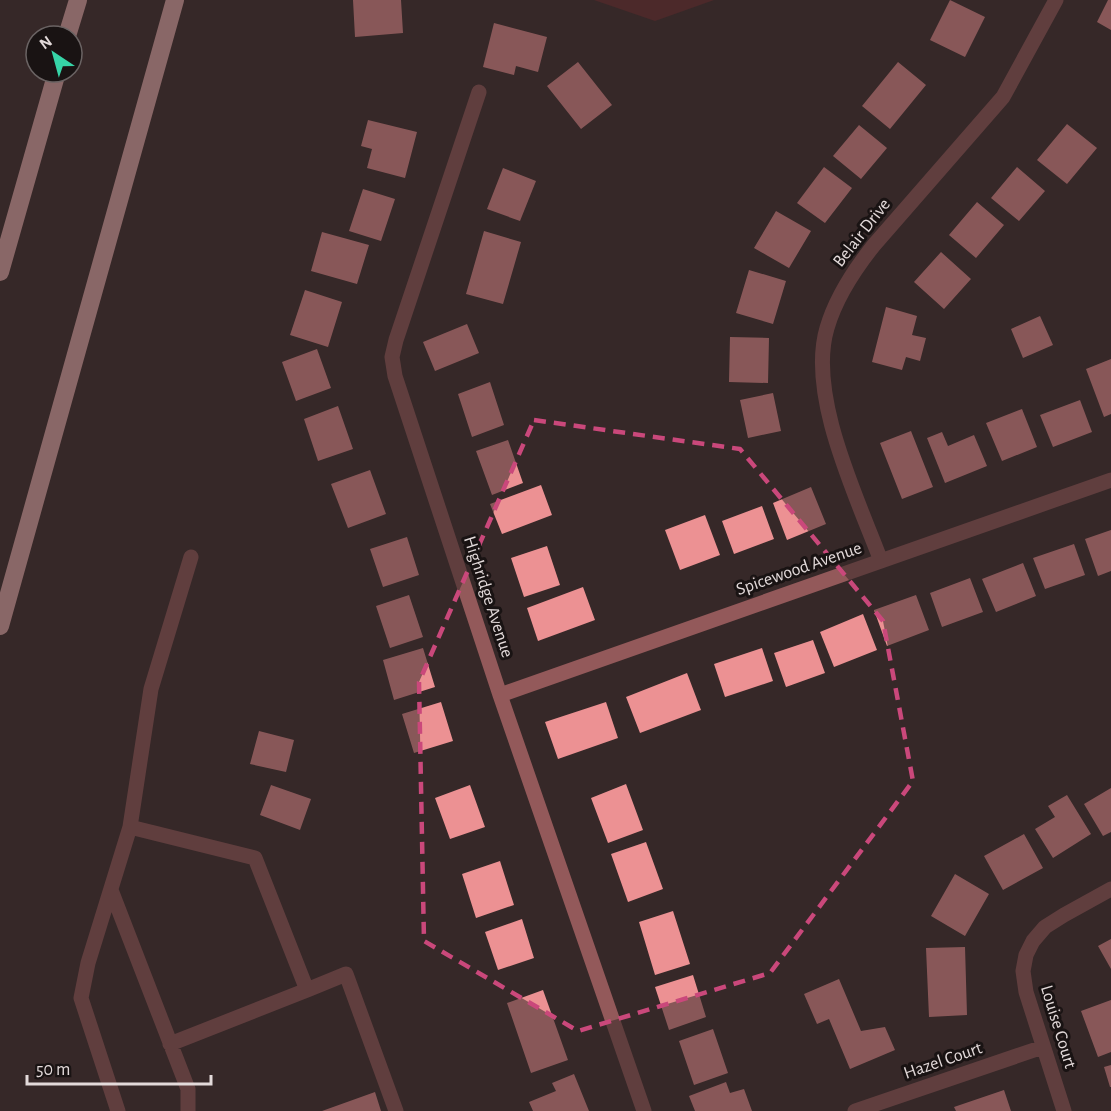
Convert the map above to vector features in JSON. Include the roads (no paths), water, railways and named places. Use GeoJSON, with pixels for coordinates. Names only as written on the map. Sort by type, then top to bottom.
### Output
{"type":"FeatureCollection","features":[{"type":"Feature","properties":{"kind":"highway"},"geometry":{"type":"LineString","coordinates":[[71,24],[78,0]]}},
{"type":"Feature","properties":{"kind":"highway"},"geometry":{"type":"LineString","coordinates":[[0,626],[175,0]]}},
{"type":"Feature","properties":{"kind":"highway"},"geometry":{"type":"LineString","coordinates":[[0,272],[54,84]]}},
{"type":"Feature","properties":{"kind":"street","name":"Belair Drive"},"geometry":{"type":"LineString","coordinates":[[881,561],[835,437],[825,403],[822,365],[826,329],[839,297],[867,253],[1003,96],[1056,0]]}},
{"type":"Feature","properties":{"kind":"street","name":"Highridge Avenue"},"geometry":{"type":"LineString","coordinates":[[480,92],[392,357],[403,404],[644,1111]]}},
{"type":"Feature","properties":{"kind":"street","name":"Spicewood Avenue"},"geometry":{"type":"LineString","coordinates":[[500,694],[1111,480]]}},
{"type":"Feature","properties":{"kind":"street"},"geometry":{"type":"LineString","coordinates":[[118,1111],[81,998],[88,963],[130,827],[151,689],[191,557]]}},
{"type":"Feature","properties":{"kind":"street"},"geometry":{"type":"LineString","coordinates":[[130,827],[255,858],[307,990]]}},
{"type":"Feature","properties":{"kind":"street","name":"Louise Court"},"geometry":{"type":"LineString","coordinates":[[1064,1111],[1026,992],[1023,971],[1026,955],[1033,941],[1045,927],[1111,889]]}},
{"type":"Feature","properties":{"kind":"street"},"geometry":{"type":"LineString","coordinates":[[111,890],[188,1089],[188,1111]]}},
{"type":"Feature","properties":{"kind":"street"},"geometry":{"type":"LineString","coordinates":[[170,1044],[346,974],[396,1111]]}},
{"type":"Feature","properties":{"kind":"street","name":"Hazel Court"},"geometry":{"type":"LineString","coordinates":[[855,1111],[1043,1047]]}}]}
